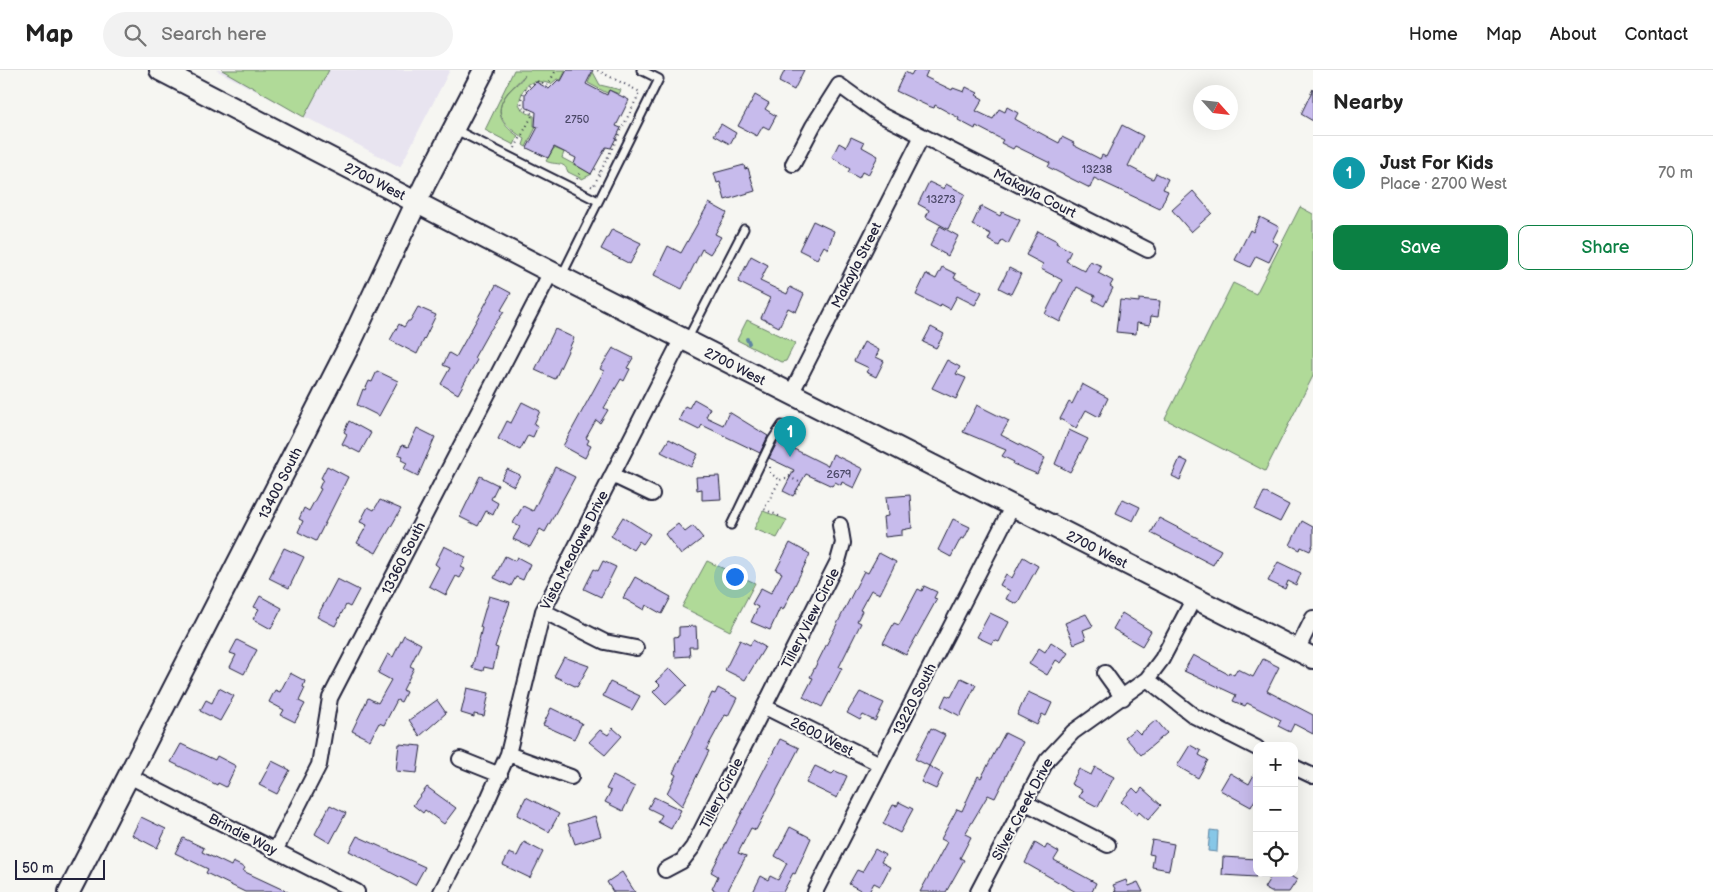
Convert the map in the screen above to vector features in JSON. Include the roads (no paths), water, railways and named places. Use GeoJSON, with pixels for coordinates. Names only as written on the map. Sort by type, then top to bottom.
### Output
{"type":"FeatureCollection","features":[{"type":"Feature","properties":{"kind":"main road","name":"2700 West"},"geometry":{"type":"LineString","coordinates":[[160,70],[684,340],[1305,654]]}},
{"type":"Feature","properties":{"kind":"main road","name":"13400 South"},"geometry":{"type":"LineString","coordinates":[[69,892],[351,342],[417,202],[484,70]]}},
{"type":"Feature","properties":{"kind":"street","name":"Makayla Court"},"geometry":{"type":"LineString","coordinates":[[793,164],[813,126],[839,85],[879,114],[1148,250]]}},
{"type":"Feature","properties":{"kind":"street","name":"Makayla Street"},"geometry":{"type":"LineString","coordinates":[[791,394],[922,136]]}},
{"type":"Feature","properties":{"kind":"street","name":"13360 South"},"geometry":{"type":"LineString","coordinates":[[275,851],[319,765],[330,698],[556,274]]}},
{"type":"Feature","properties":{"kind":"street","name":"Vista Meadows Drive"},"geometry":{"type":"LineString","coordinates":[[441,892],[500,775],[508,754],[543,611],[612,475],[684,340]]}},
{"type":"Feature","properties":{"kind":"street"},"geometry":{"type":"LineString","coordinates":[[612,475],[652,494]]}},
{"type":"Feature","properties":{"kind":"street","name":"13220 South"},"geometry":{"type":"LineString","coordinates":[[815,892],[1012,507]]}},
{"type":"Feature","properties":{"kind":"street","name":"Tillery View Circle"},"geometry":{"type":"LineString","coordinates":[[765,707],[838,561],[843,543],[840,526]]}},
{"type":"Feature","properties":{"kind":"street","name":"Silver Creek Drive"},"geometry":{"type":"LineString","coordinates":[[978,892],[1047,760],[1063,740],[1147,679],[1162,660],[1194,598]]}},
{"type":"Feature","properties":{"kind":"street"},"geometry":{"type":"LineString","coordinates":[[543,611],[605,642],[636,648]]}},
{"type":"Feature","properties":{"kind":"street"},"geometry":{"type":"LineString","coordinates":[[1305,654],[1313,618]]}},
{"type":"Feature","properties":{"kind":"street"},"geometry":{"type":"LineString","coordinates":[[1105,673],[1123,698]]}},
{"type":"Feature","properties":{"kind":"street"},"geometry":{"type":"LineString","coordinates":[[1147,679],[1194,716],[1253,746]]}},
{"type":"Feature","properties":{"kind":"street","name":"2600 West"},"geometry":{"type":"LineString","coordinates":[[765,707],[880,764]]}},
{"type":"Feature","properties":{"kind":"street","name":"Tillery Circle"},"geometry":{"type":"LineString","coordinates":[[665,870],[682,861],[693,847],[765,707]]}},
{"type":"Feature","properties":{"kind":"street"},"geometry":{"type":"LineString","coordinates":[[508,754],[571,778]]}},
{"type":"Feature","properties":{"kind":"street"},"geometry":{"type":"LineString","coordinates":[[460,759],[500,775]]}},
{"type":"Feature","properties":{"kind":"street"},"geometry":{"type":"LineString","coordinates":[[1298,769],[1313,776]]}},
{"type":"Feature","properties":{"kind":"street","name":"Brindie Way"},"geometry":{"type":"LineString","coordinates":[[129,776],[356,892]]}},
{"type":"Feature","properties":{"kind":"street"},"geometry":{"type":"LineString","coordinates":[[1024,802],[1108,845]]}},
{"type":"Feature","properties":{"kind":"lane"},"geometry":{"type":"LineString","coordinates":[[556,274],[598,201],[659,79],[641,70]]}},
{"type":"Feature","properties":{"kind":"lane"},"geometry":{"type":"LineString","coordinates":[[454,129],[598,201]]}},
{"type":"Feature","properties":{"kind":"lane"},"geometry":{"type":"LineString","coordinates":[[684,340],[744,229]]}},
{"type":"Feature","properties":{"kind":"lane"},"geometry":{"type":"LineString","coordinates":[[731,525],[772,440],[782,425]]}},
{"type":"Feature","properties":{"kind":"water"},"geometry":{"type":"Polygon","coordinates":[[[1210,830],[1218,831],[1217,852],[1208,851],[1210,830]]]}},
{"type":"Feature","properties":{"kind":"waterway"},"geometry":{"type":"LineString","coordinates":[[747,339],[749,343]]}},
{"type":"Feature","properties":{"kind":"place","name":"Just For Kids"},"geometry":{"type":"Point","coordinates":[790,457]}}]}
